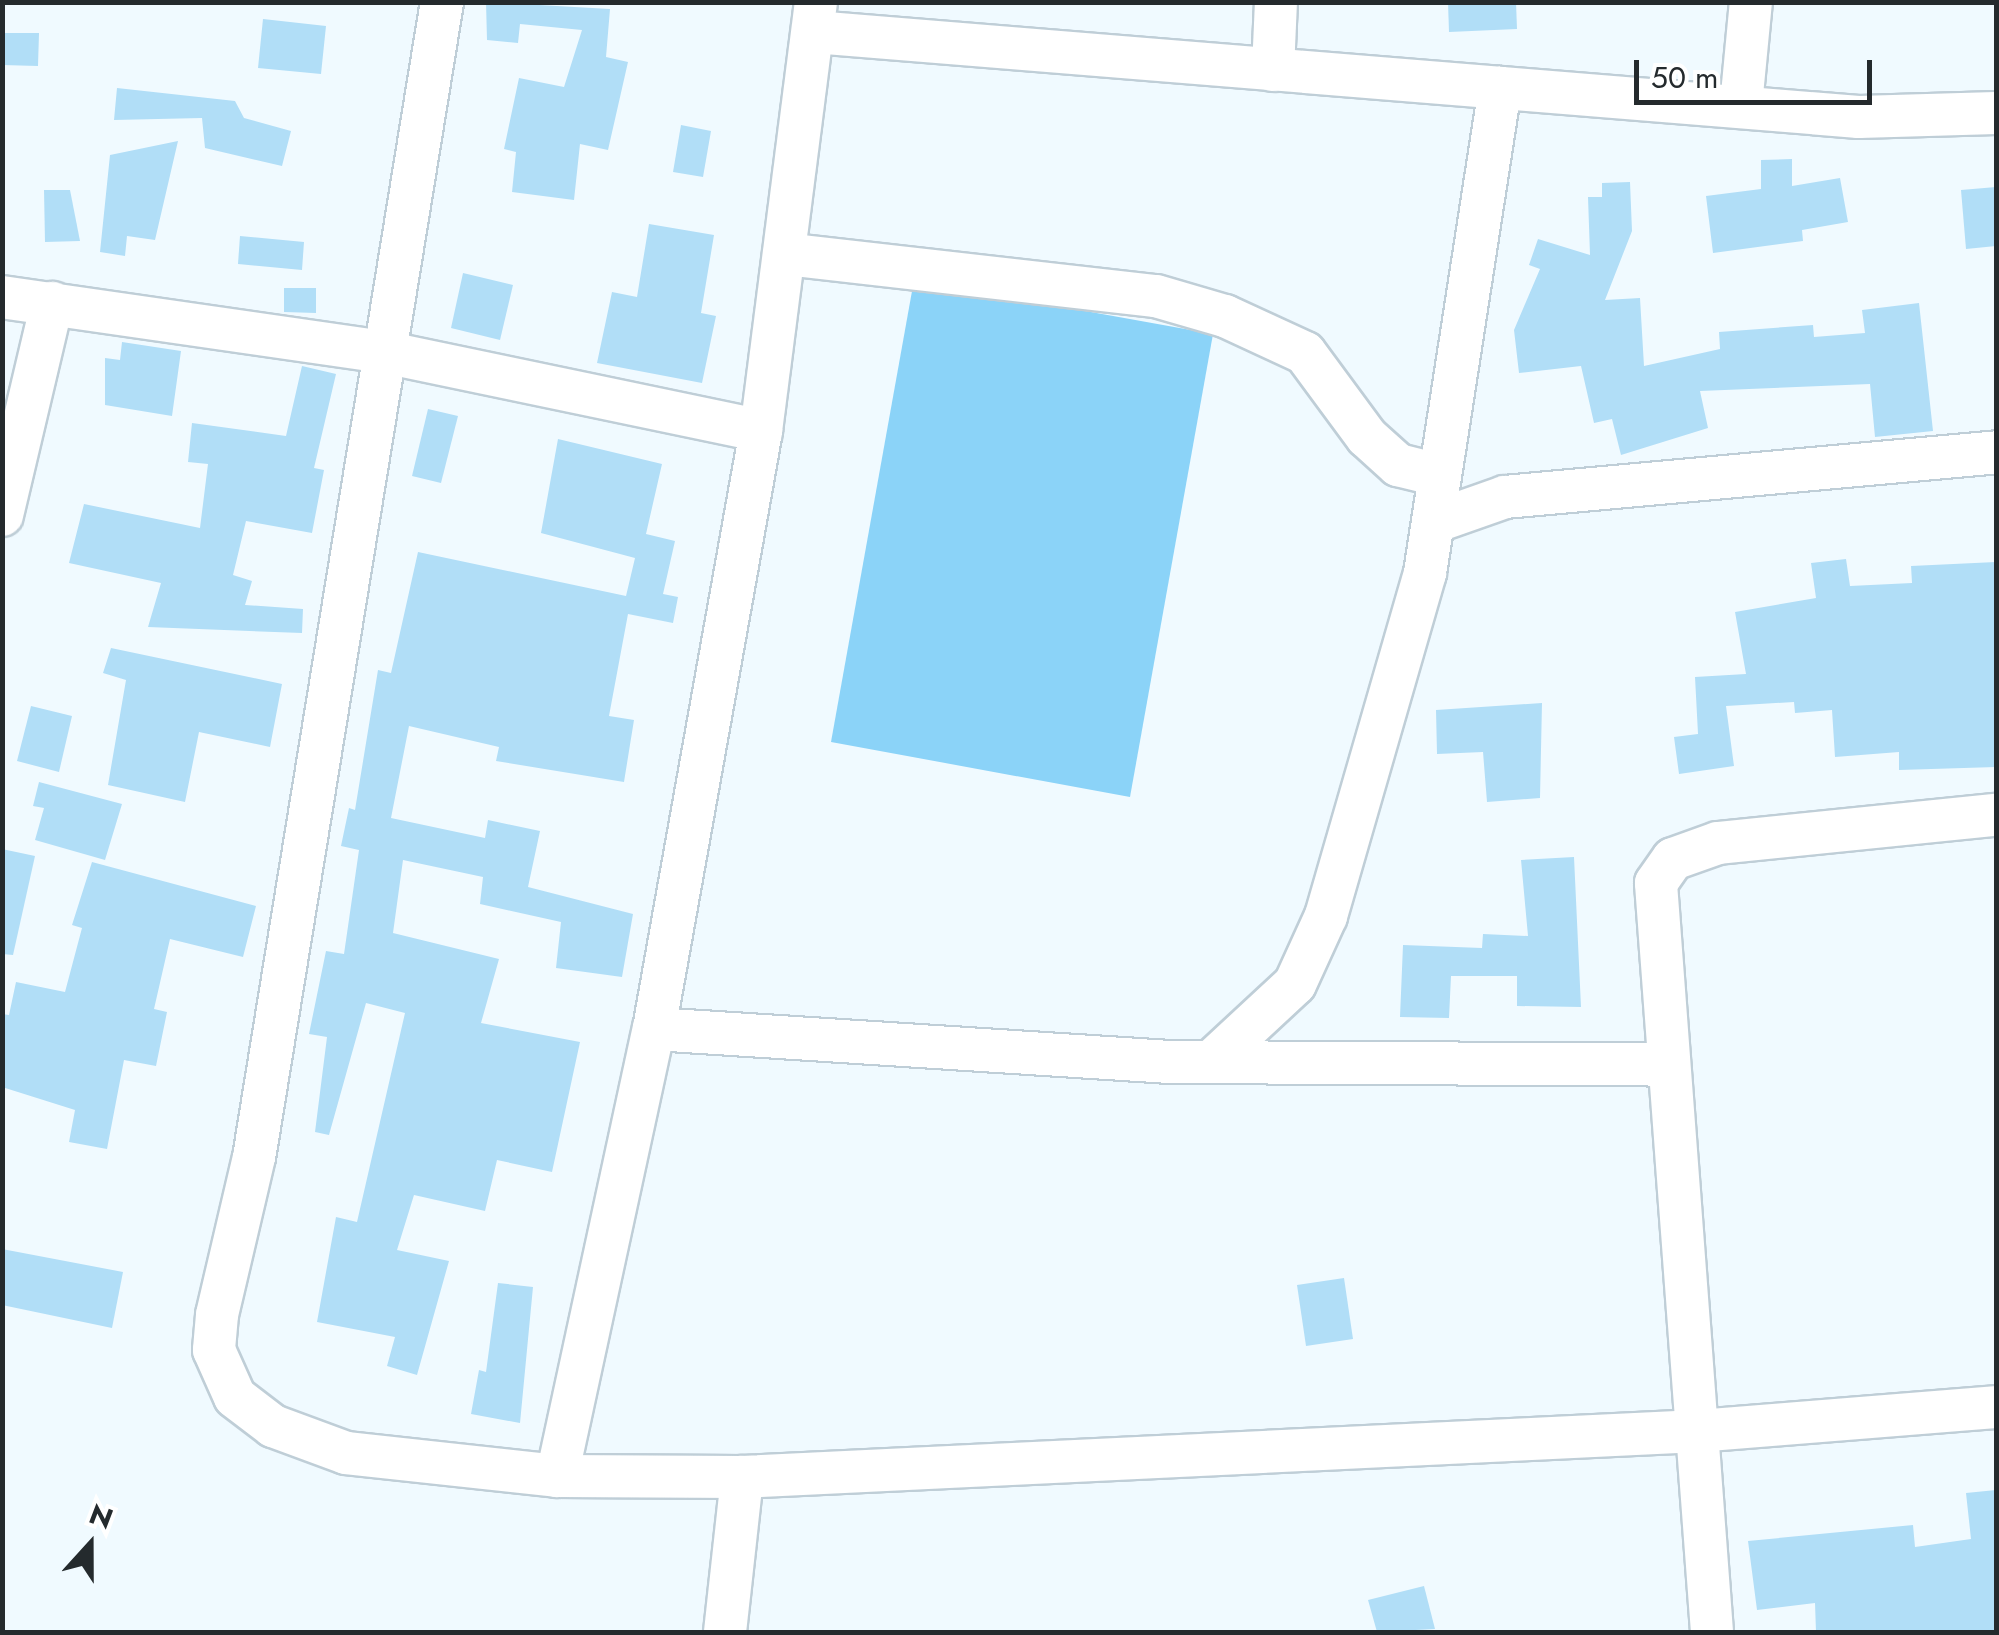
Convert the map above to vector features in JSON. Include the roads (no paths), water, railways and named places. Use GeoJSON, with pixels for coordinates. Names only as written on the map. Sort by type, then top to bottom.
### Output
{"type":"FeatureCollection","features":[{"type":"Feature","properties":{"kind":"street"},"geometry":{"type":"LineString","coordinates":[[442,2],[389,353],[254,1158],[214,1350],[235,1397],[304,1441],[418,1467],[557,1476],[742,1477],[1698,1432],[1996,1408]]}},
{"type":"Feature","properties":{"kind":"street"},"geometry":{"type":"LineString","coordinates":[[1273,70],[1276,2]]}},
{"type":"Feature","properties":{"kind":"street"},"geometry":{"type":"LineString","coordinates":[[1741,105],[1751,2]]}},
{"type":"Feature","properties":{"kind":"street"},"geometry":{"type":"LineString","coordinates":[[557,1476],[654,1029],[762,431],[815,17],[1273,70],[1859,117],[1996,113]]}},
{"type":"Feature","properties":{"kind":"street"},"geometry":{"type":"LineString","coordinates":[[1212,1060],[1278,1003],[1313,952],[1434,522],[1435,474],[1500,88]]}},
{"type":"Feature","properties":{"kind":"street"},"geometry":{"type":"LineString","coordinates":[[785,254],[1156,296],[1225,316],[1305,353],[1367,437],[1398,465],[1435,474]]}},
{"type":"Feature","properties":{"kind":"street"},"geometry":{"type":"LineString","coordinates":[[2,297],[389,353],[762,431]]}},
{"type":"Feature","properties":{"kind":"street"},"geometry":{"type":"LineString","coordinates":[[2,515],[52,304]]}},
{"type":"Feature","properties":{"kind":"street"},"geometry":{"type":"LineString","coordinates":[[1434,522],[1506,497],[1996,452]]}},
{"type":"Feature","properties":{"kind":"street"},"geometry":{"type":"LineString","coordinates":[[1712,1632],[1653,896],[1672,859],[1718,843],[1996,815]]}},
{"type":"Feature","properties":{"kind":"street"},"geometry":{"type":"LineString","coordinates":[[654,1029],[1212,1060],[1667,1065]]}},
{"type":"Feature","properties":{"kind":"street"},"geometry":{"type":"LineString","coordinates":[[726,1632],[742,1477]]}}]}
